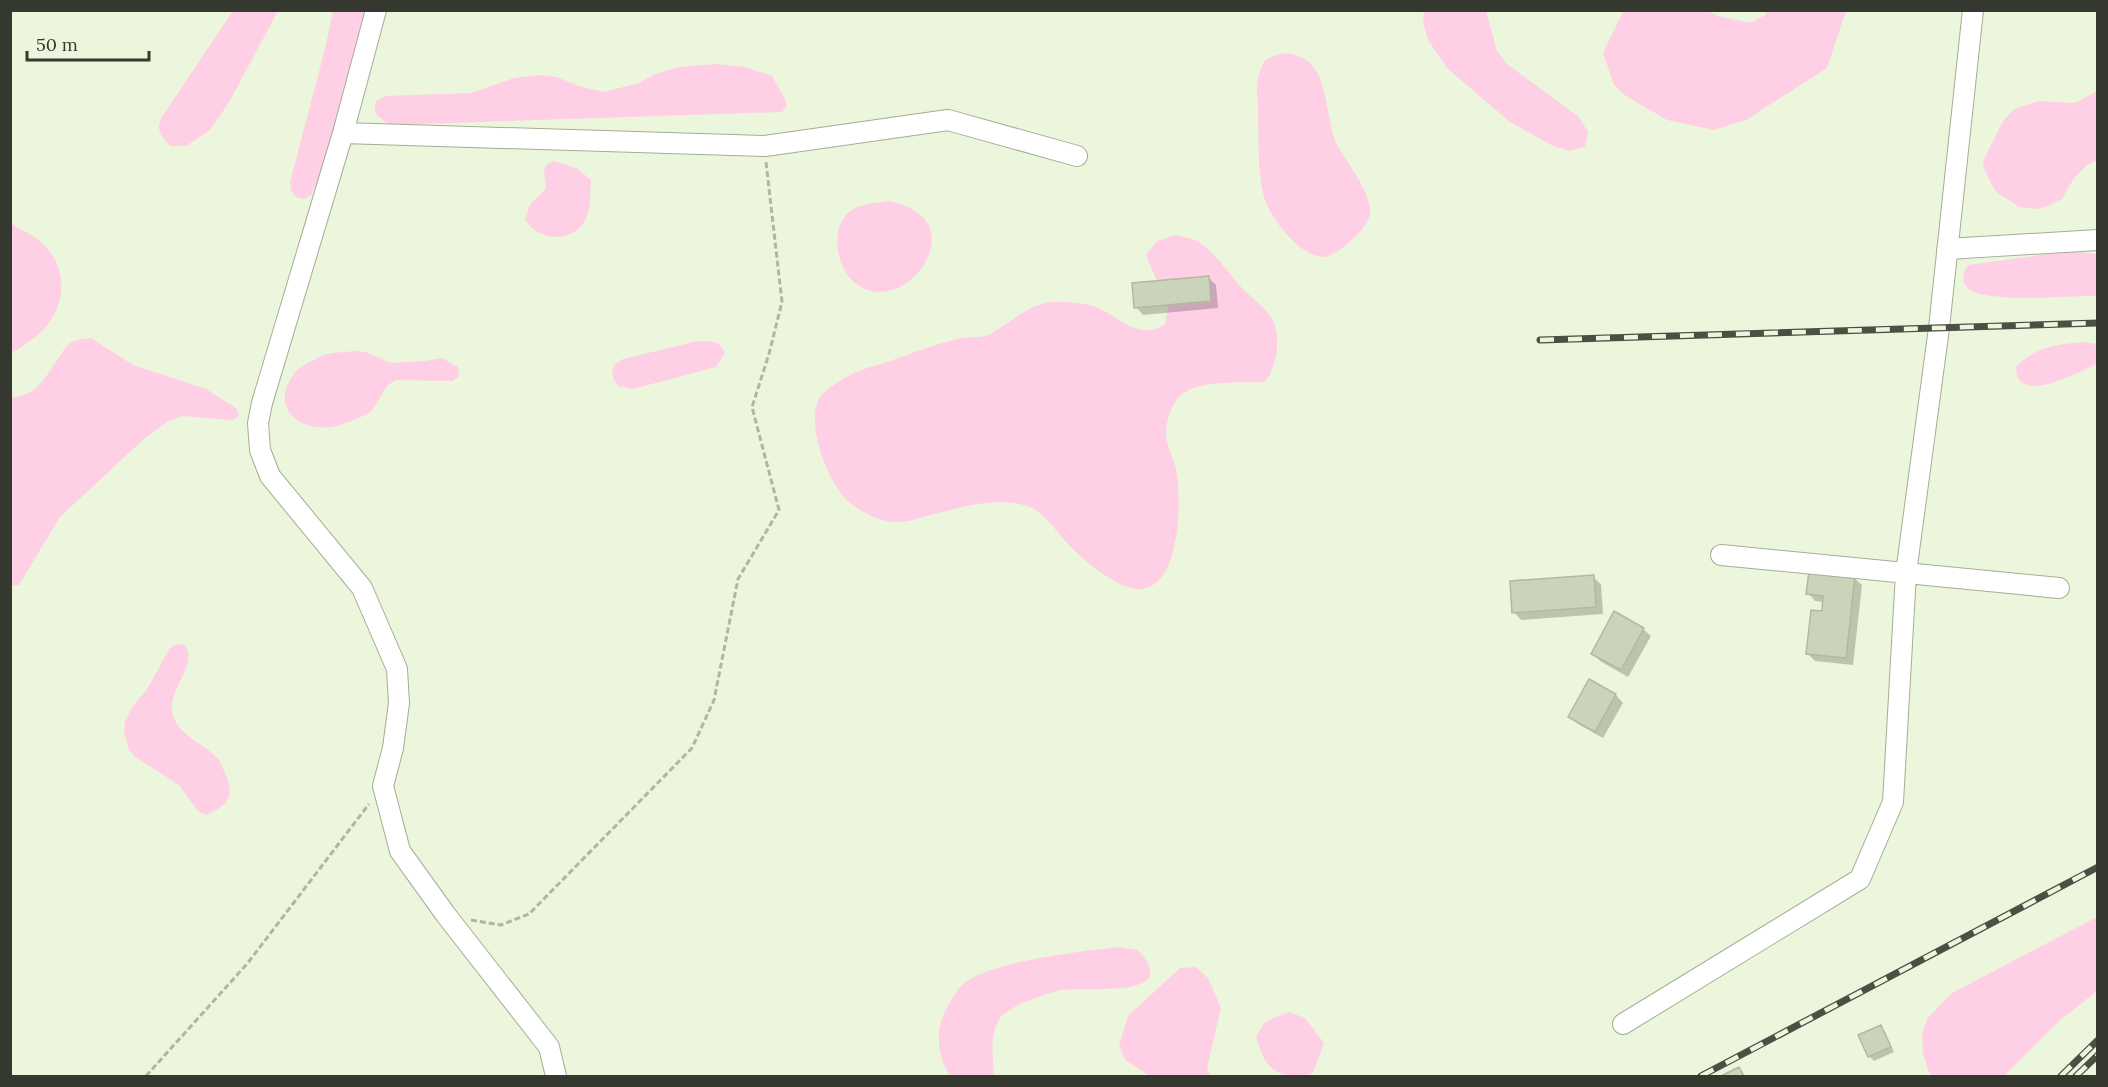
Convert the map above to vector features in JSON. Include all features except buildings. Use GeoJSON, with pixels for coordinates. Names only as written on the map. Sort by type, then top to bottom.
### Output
{"type":"FeatureCollection","features":[{"type":"Feature","properties":{"kind":"street"},"geometry":{"type":"LineString","coordinates":[[376,10],[343,133],[262,403],[258,423],[260,450],[270,476],[362,588],[397,669],[399,703],[393,748],[383,786],[400,851],[446,915],[549,1047],[556,1077]]}},
{"type":"Feature","properties":{"kind":"street"},"geometry":{"type":"LineString","coordinates":[[1623,1024],[1860,879],[1893,802],[1906,573],[1939,328],[1973,10]]}},
{"type":"Feature","properties":{"kind":"street"},"geometry":{"type":"LineString","coordinates":[[343,133],[765,147],[948,120],[1077,156]]}},
{"type":"Feature","properties":{"kind":"street"},"geometry":{"type":"LineString","coordinates":[[1947,249],[2097,240]]}},
{"type":"Feature","properties":{"kind":"street"},"geometry":{"type":"LineString","coordinates":[[1721,555],[2059,588]]}},
{"type":"Feature","properties":{"kind":"path"},"geometry":{"type":"LineString","coordinates":[[446,915],[501,925],[529,915],[692,748],[714,700],[738,579],[779,510],[752,406],[769,354],[782,302],[765,147]]}},
{"type":"Feature","properties":{"kind":"path"},"geometry":{"type":"LineString","coordinates":[[146,1077],[247,964],[383,786]]}},
{"type":"Feature","properties":{"kind":"shaded area"},"geometry":{"type":"Polygon","coordinates":[[[1624,10],[1708,11],[1718,16],[1750,23],[1765,15],[1767,11],[1846,11],[1827,68],[1746,120],[1714,130],[1667,120],[1626,96],[1614,85],[1603,53],[1624,10]]]}},
{"type":"Feature","properties":{"kind":"shaded area"},"geometry":{"type":"Polygon","coordinates":[[[233,11],[278,11],[228,104],[209,131],[186,146],[170,146],[160,133],[161,118],[233,11]]]}},
{"type":"Feature","properties":{"kind":"shaded area"},"geometry":{"type":"Polygon","coordinates":[[[333,11],[369,11],[334,146],[311,195],[304,199],[296,197],[291,191],[290,182],[333,11]]]}},
{"type":"Feature","properties":{"kind":"shaded area"},"geometry":{"type":"Polygon","coordinates":[[[1424,11],[1486,11],[1497,51],[1507,64],[1579,117],[1588,132],[1585,147],[1570,151],[1553,146],[1510,122],[1447,68],[1428,40],[1423,22],[1424,11]]]}},
{"type":"Feature","properties":{"kind":"shaded area"},"geometry":{"type":"Polygon","coordinates":[[[1285,53],[1305,59],[1316,70],[1335,140],[1369,203],[1370,213],[1364,227],[1334,254],[1322,257],[1304,250],[1279,225],[1267,206],[1260,176],[1258,79],[1266,60],[1285,53]]]}},
{"type":"Feature","properties":{"kind":"shaded area"},"geometry":{"type":"Polygon","coordinates":[[[718,64],[745,67],[772,76],[787,106],[782,112],[391,125],[378,116],[375,110],[376,101],[385,96],[471,93],[514,78],[539,75],[557,77],[578,86],[604,92],[639,83],[653,75],[678,67],[718,64]]]}},
{"type":"Feature","properties":{"kind":"shaded area"},"geometry":{"type":"Polygon","coordinates":[[[2097,91],[2097,160],[2087,165],[2074,178],[2062,199],[2040,209],[2019,207],[1995,191],[1983,167],[1984,159],[2003,121],[2014,109],[2039,101],[2075,103],[2097,91]]]}},
{"type":"Feature","properties":{"kind":"shaded area"},"geometry":{"type":"Polygon","coordinates":[[[554,161],[578,169],[591,180],[589,209],[584,223],[569,235],[560,237],[540,233],[525,220],[530,205],[546,188],[544,172],[546,165],[554,161]]]}},
{"type":"Feature","properties":{"kind":"shaded area"},"geometry":{"type":"Polygon","coordinates":[[[888,201],[910,208],[926,221],[932,236],[929,254],[920,270],[907,283],[890,291],[872,291],[854,282],[848,275],[839,257],[837,237],[843,219],[853,209],[888,201]]]}},
{"type":"Feature","properties":{"kind":"shaded area"},"geometry":{"type":"Polygon","coordinates":[[[10,223],[29,233],[45,246],[58,265],[61,276],[60,298],[51,319],[40,333],[11,354],[10,223]]]}},
{"type":"Feature","properties":{"kind":"shaded area"},"geometry":{"type":"Polygon","coordinates":[[[1174,235],[1197,241],[1203,245],[1265,310],[1275,326],[1277,348],[1274,364],[1264,382],[1220,383],[1198,387],[1181,395],[1173,406],[1166,436],[1178,482],[1178,518],[1172,556],[1165,572],[1156,583],[1143,589],[1134,589],[1102,574],[1068,544],[1044,517],[1027,506],[1015,503],[990,503],[893,522],[879,519],[860,510],[841,493],[821,453],[815,423],[815,410],[819,399],[838,382],[863,369],[948,341],[986,336],[1031,308],[1050,302],[1090,305],[1139,329],[1156,329],[1165,324],[1168,308],[1146,255],[1157,241],[1174,235]]]}},
{"type":"Feature","properties":{"kind":"shaded area"},"geometry":{"type":"Polygon","coordinates":[[[2070,251],[2097,254],[2097,296],[1999,297],[1974,292],[1967,287],[1964,280],[1964,273],[1968,265],[2070,251]]]}},
{"type":"Feature","properties":{"kind":"shaded area"},"geometry":{"type":"Polygon","coordinates":[[[91,338],[133,365],[206,389],[237,409],[239,416],[232,420],[182,416],[167,422],[145,438],[60,517],[19,585],[11,586],[11,397],[28,393],[40,384],[70,343],[91,338]]]}},
{"type":"Feature","properties":{"kind":"shaded area"},"geometry":{"type":"Polygon","coordinates":[[[698,341],[714,342],[723,349],[725,353],[716,367],[633,389],[619,386],[614,380],[612,372],[615,364],[623,359],[698,341]]]}},
{"type":"Feature","properties":{"kind":"shaded area"},"geometry":{"type":"Polygon","coordinates":[[[2083,342],[2097,344],[2097,364],[2049,384],[2026,385],[2019,379],[2016,367],[2031,355],[2046,348],[2083,342]]]}},
{"type":"Feature","properties":{"kind":"shaded area"},"geometry":{"type":"Polygon","coordinates":[[[366,352],[391,363],[442,358],[458,367],[459,376],[453,381],[396,380],[388,386],[370,412],[340,425],[314,427],[293,417],[287,409],[285,399],[287,387],[296,371],[321,356],[366,352]]]}},
{"type":"Feature","properties":{"kind":"shaded area"},"geometry":{"type":"Polygon","coordinates":[[[177,644],[185,645],[188,661],[174,696],[173,715],[176,723],[187,735],[219,760],[228,781],[229,794],[225,804],[206,815],[198,811],[179,785],[135,757],[129,750],[124,732],[125,722],[132,707],[146,691],[170,648],[177,644]]]}},
{"type":"Feature","properties":{"kind":"shaded area"},"geometry":{"type":"Polygon","coordinates":[[[2097,917],[2097,991],[2058,1022],[2004,1076],[1932,1076],[1923,1053],[1922,1035],[1927,1019],[1952,993],[2097,917]]]}},
{"type":"Feature","properties":{"kind":"shaded area"},"geometry":{"type":"Polygon","coordinates":[[[1120,947],[1138,950],[1149,966],[1149,978],[1140,984],[1124,988],[1057,991],[1017,1006],[1000,1018],[994,1031],[992,1046],[994,1076],[950,1076],[941,1056],[940,1028],[947,1007],[963,984],[976,976],[1015,963],[1061,954],[1120,947]]]}},
{"type":"Feature","properties":{"kind":"shaded area"},"geometry":{"type":"Polygon","coordinates":[[[1196,967],[1208,978],[1221,1008],[1207,1068],[1211,1076],[1150,1076],[1125,1060],[1119,1046],[1128,1016],[1180,968],[1196,967]]]}},
{"type":"Feature","properties":{"kind":"shaded area"},"geometry":{"type":"Polygon","coordinates":[[[1289,1012],[1305,1018],[1324,1043],[1313,1073],[1295,1076],[1277,1072],[1268,1064],[1261,1051],[1256,1037],[1265,1022],[1289,1012]]]}},
{"type":"Feature","properties":{"kind":"railway"},"geometry":{"type":"LineString","coordinates":[[1540,340],[2098,323]]}},
{"type":"Feature","properties":{"kind":"railway"},"geometry":{"type":"LineString","coordinates":[[1701,1076],[2098,867]]}},
{"type":"Feature","properties":{"kind":"railway"},"geometry":{"type":"LineString","coordinates":[[2061,1076],[2098,1040]]}},
{"type":"Feature","properties":{"kind":"railway"},"geometry":{"type":"LineString","coordinates":[[2076,1076],[2098,1055]]}}]}
